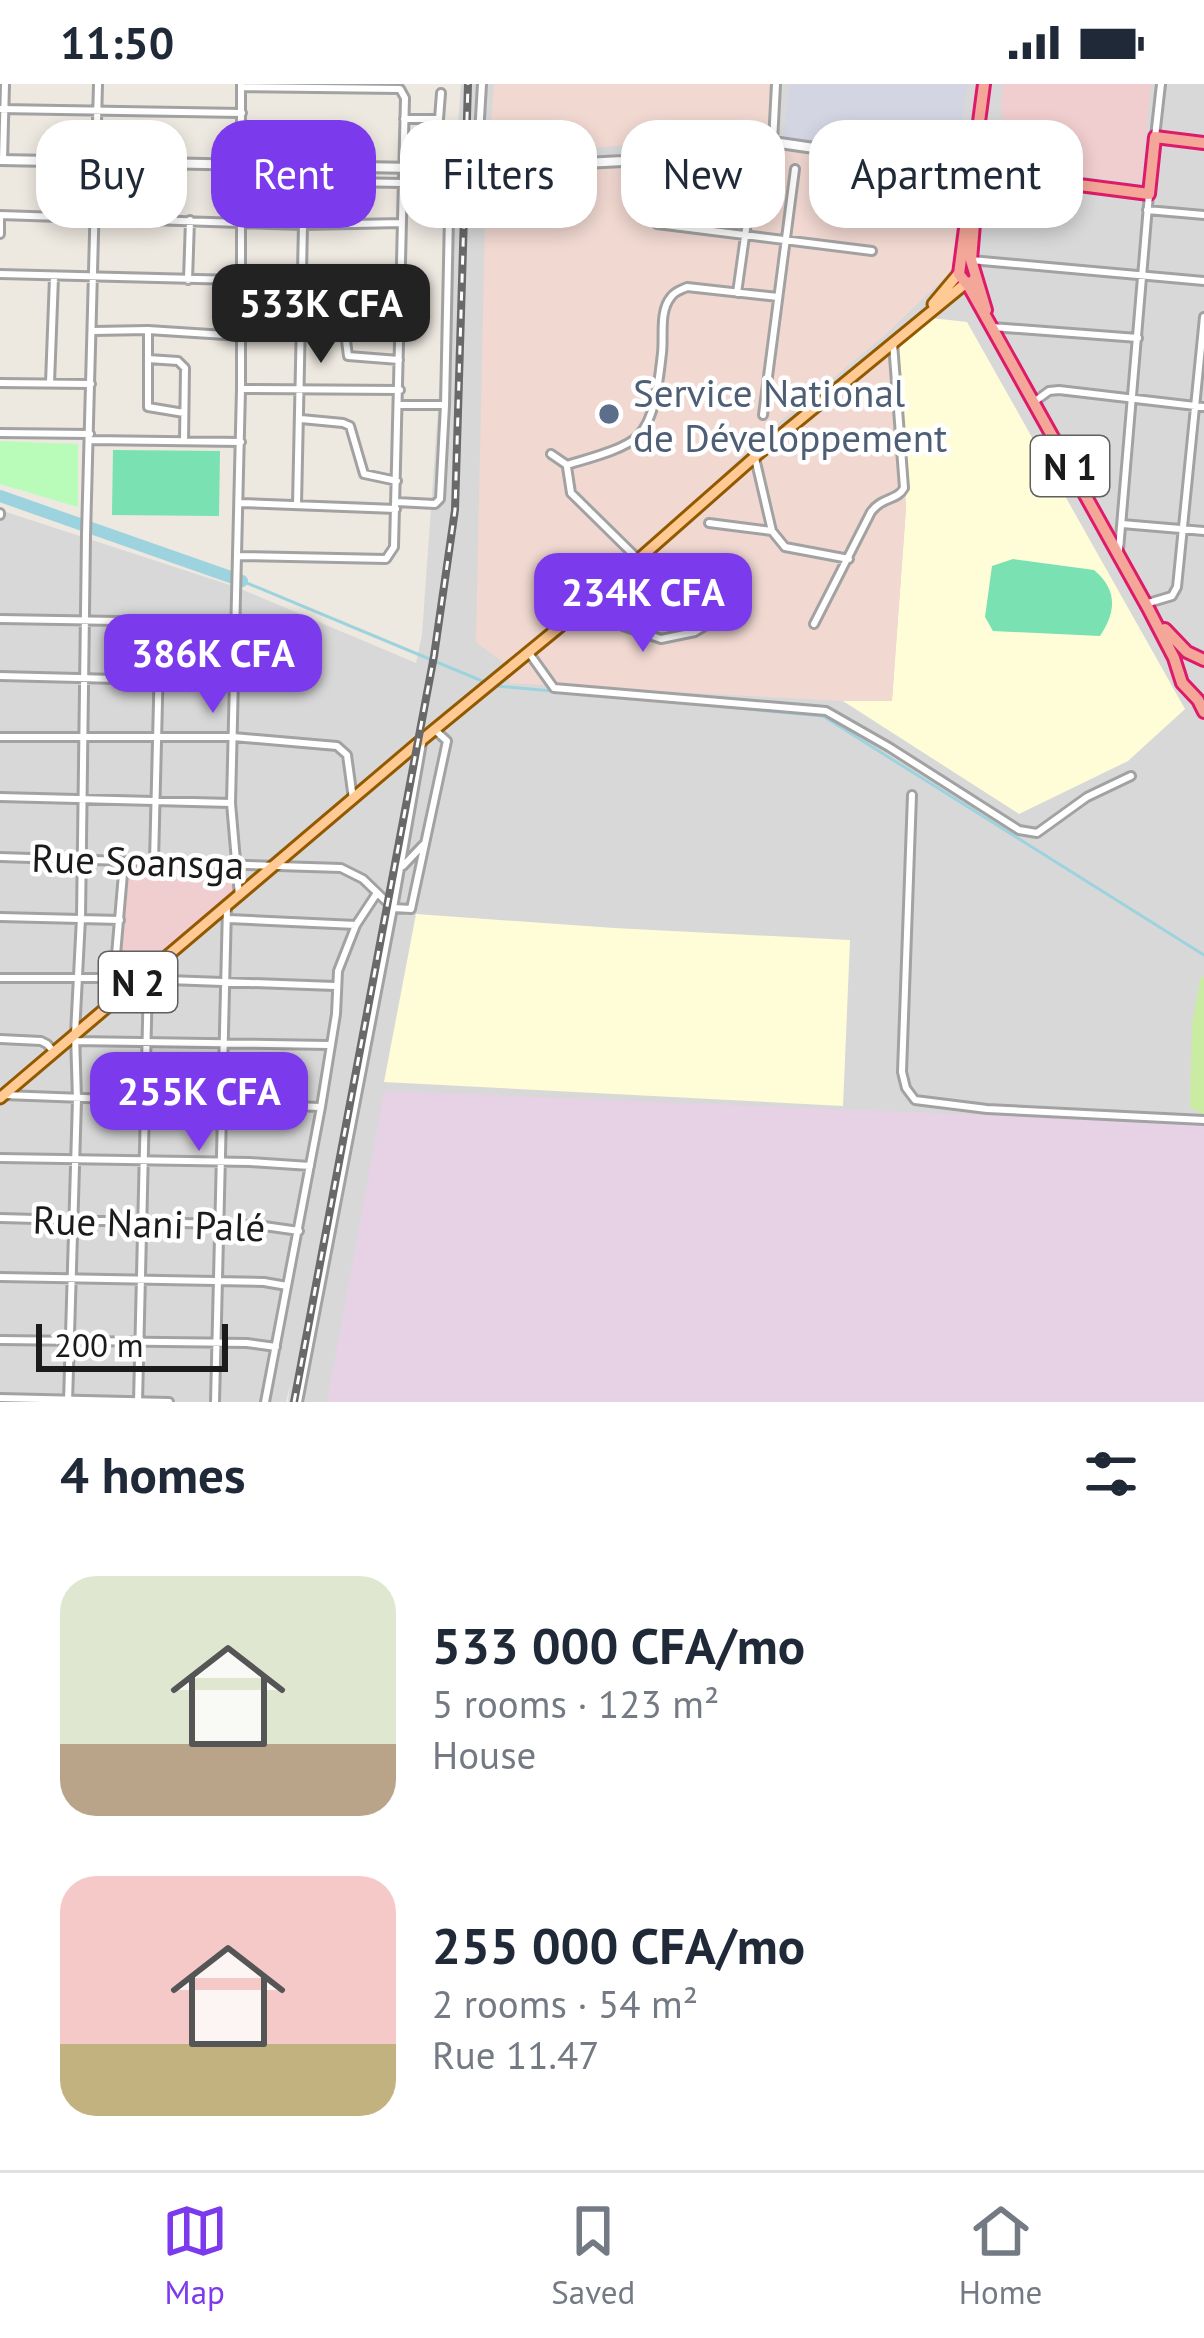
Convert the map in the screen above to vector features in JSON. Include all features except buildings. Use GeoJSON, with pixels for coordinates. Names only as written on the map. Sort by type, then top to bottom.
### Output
{"type":"FeatureCollection","features":[{"type":"Feature","properties":{"kind":"highway"},"geometry":{"type":"LineString","coordinates":[[980,120],[984,84]]}},
{"type":"Feature","properties":{"kind":"highway"},"geometry":{"type":"LineString","coordinates":[[1083,186],[1149,194],[1155,137],[1204,143]]}},
{"type":"Feature","properties":{"kind":"highway"},"geometry":{"type":"LineString","coordinates":[[968,274],[971,228]]}},
{"type":"Feature","properties":{"kind":"highway","name":"N 1"},"geometry":{"type":"LineString","coordinates":[[968,274],[980,310],[1204,712]]}},
{"type":"Feature","properties":{"kind":"highway","name":"N 1"},"geometry":{"type":"LineString","coordinates":[[1147,606],[1178,645],[1202,659]]}},
{"type":"Feature","properties":{"kind":"highway"},"geometry":{"type":"LineString","coordinates":[[1180,674],[1186,662],[1202,659]]}},
{"type":"Feature","properties":{"kind":"highway"},"geometry":{"type":"LineString","coordinates":[[1186,687],[1204,688]]}},
{"type":"Feature","properties":{"kind":"main road","name":"N 2"},"geometry":{"type":"LineString","coordinates":[[1,1096],[227,913],[239,896],[597,596],[968,274]]}},
{"type":"Feature","properties":{"kind":"street"},"geometry":{"type":"LineString","coordinates":[[5,84],[1,160],[36,161]]}},
{"type":"Feature","properties":{"kind":"street"},"geometry":{"type":"LineString","coordinates":[[98,84],[98,120]]}},
{"type":"Feature","properties":{"kind":"street"},"geometry":{"type":"LineString","coordinates":[[480,120],[482,84]]}},
{"type":"Feature","properties":{"kind":"street"},"geometry":{"type":"LineString","coordinates":[[774,120],[776,84]]}},
{"type":"Feature","properties":{"kind":"street"},"geometry":{"type":"LineString","coordinates":[[1155,137],[1160,84]]}},
{"type":"Feature","properties":{"kind":"street"},"geometry":{"type":"LineString","coordinates":[[242,120],[242,86],[400,89],[405,98],[404,119],[439,119],[441,93]]}},
{"type":"Feature","properties":{"kind":"street"},"geometry":{"type":"LineString","coordinates":[[2,109],[242,113]]}},
{"type":"Feature","properties":{"kind":"street"},"geometry":{"type":"LineString","coordinates":[[763,415],[795,170]]}},
{"type":"Feature","properties":{"kind":"street"},"geometry":{"type":"LineString","coordinates":[[1119,554],[1149,194]]}},
{"type":"Feature","properties":{"kind":"street"},"geometry":{"type":"LineString","coordinates":[[1147,210],[1204,215]]}},
{"type":"Feature","properties":{"kind":"street"},"geometry":{"type":"LineString","coordinates":[[0,234],[0,215],[36,216]]}},
{"type":"Feature","properties":{"kind":"street"},"geometry":{"type":"LineString","coordinates":[[187,220],[211,220]]}},
{"type":"Feature","properties":{"kind":"street"},"geometry":{"type":"LineString","coordinates":[[188,280],[190,220]]}},
{"type":"Feature","properties":{"kind":"street"},"geometry":{"type":"LineString","coordinates":[[68,1401],[96,228]]}},
{"type":"Feature","properties":{"kind":"street"},"geometry":{"type":"LineString","coordinates":[[239,896],[231,803],[244,228]]}},
{"type":"Feature","properties":{"kind":"street"},"geometry":{"type":"LineString","coordinates":[[297,506],[303,228]]}},
{"type":"Feature","properties":{"kind":"street"},"geometry":{"type":"LineString","coordinates":[[238,556],[386,560],[394,548],[401,228]]}},
{"type":"Feature","properties":{"kind":"street"},"geometry":{"type":"LineString","coordinates":[[240,503],[396,506],[439,501],[449,228]]}},
{"type":"Feature","properties":{"kind":"street"},"geometry":{"type":"LineString","coordinates":[[686,228],[872,251]]}},
{"type":"Feature","properties":{"kind":"street"},"geometry":{"type":"LineString","coordinates":[[737,293],[746,228]]}},
{"type":"Feature","properties":{"kind":"street"},"geometry":{"type":"LineString","coordinates":[[0,274],[401,284]]}},
{"type":"Feature","properties":{"kind":"street"},"geometry":{"type":"LineString","coordinates":[[968,274],[1204,280]]}},
{"type":"Feature","properties":{"kind":"street"},"geometry":{"type":"LineString","coordinates":[[50,383],[54,277]]}},
{"type":"Feature","properties":{"kind":"street"},"geometry":{"type":"LineString","coordinates":[[567,465],[640,435],[651,412],[669,298],[687,287],[778,297]]}},
{"type":"Feature","properties":{"kind":"street"},"geometry":{"type":"LineString","coordinates":[[1147,606],[1176,593],[1200,406],[1204,317]]}},
{"type":"Feature","properties":{"kind":"street"},"geometry":{"type":"LineString","coordinates":[[344,326],[348,356],[399,360]]}},
{"type":"Feature","properties":{"kind":"street"},"geometry":{"type":"LineString","coordinates":[[992,326],[1138,338]]}},
{"type":"Feature","properties":{"kind":"street"},"geometry":{"type":"LineString","coordinates":[[93,331],[241,336]]}},
{"type":"Feature","properties":{"kind":"street"},"geometry":{"type":"LineString","coordinates":[[148,331],[148,407],[184,413]]}},
{"type":"Feature","properties":{"kind":"street"},"geometry":{"type":"LineString","coordinates":[[814,624],[871,512],[904,488],[893,341]]}},
{"type":"Feature","properties":{"kind":"street"},"geometry":{"type":"LineString","coordinates":[[148,358],[185,368],[184,441]]}},
{"type":"Feature","properties":{"kind":"street"},"geometry":{"type":"LineString","coordinates":[[0,383],[92,383]]}},
{"type":"Feature","properties":{"kind":"street"},"geometry":{"type":"LineString","coordinates":[[242,389],[400,391]]}},
{"type":"Feature","properties":{"kind":"street"},"geometry":{"type":"LineString","coordinates":[[1034,401],[1059,390],[1200,406]]}},
{"type":"Feature","properties":{"kind":"street"},"geometry":{"type":"LineString","coordinates":[[400,405],[445,405]]}},
{"type":"Feature","properties":{"kind":"street"},"geometry":{"type":"LineString","coordinates":[[299,419],[350,426],[364,474],[397,481]]}},
{"type":"Feature","properties":{"kind":"street"},"geometry":{"type":"LineString","coordinates":[[0,433],[241,442]]}},
{"type":"Feature","properties":{"kind":"street"},"geometry":{"type":"LineString","coordinates":[[551,454],[567,465],[571,493],[639,560]]}},
{"type":"Feature","properties":{"kind":"street"},"geometry":{"type":"LineString","coordinates":[[755,458],[772,531],[785,547],[849,559]]}},
{"type":"Feature","properties":{"kind":"street"},"geometry":{"type":"LineString","coordinates":[[709,523],[772,531]]}},
{"type":"Feature","properties":{"kind":"street"},"geometry":{"type":"LineString","coordinates":[[1122,524],[1204,531]]}},
{"type":"Feature","properties":{"kind":"street"},"geometry":{"type":"LineString","coordinates":[[597,596],[623,626],[661,639],[695,632],[708,624]]}},
{"type":"Feature","properties":{"kind":"street"},"geometry":{"type":"LineString","coordinates":[[0,619],[236,622]]}},
{"type":"Feature","properties":{"kind":"street"},"geometry":{"type":"LineString","coordinates":[[154,862],[160,621]]}},
{"type":"Feature","properties":{"kind":"street"},"geometry":{"type":"LineString","coordinates":[[529,653],[554,688],[826,711],[1019,830],[1037,833],[1087,796],[1131,776]]}},
{"type":"Feature","properties":{"kind":"street"},"geometry":{"type":"LineString","coordinates":[[0,676],[234,682]]}},
{"type":"Feature","properties":{"kind":"street"},"geometry":{"type":"LineString","coordinates":[[393,908],[411,909],[447,741],[435,730]]}},
{"type":"Feature","properties":{"kind":"street"},"geometry":{"type":"LineString","coordinates":[[0,737],[233,737],[341,748],[347,755],[352,799]]}},
{"type":"Feature","properties":{"kind":"street"},"geometry":{"type":"LineString","coordinates":[[298,1402],[422,740]]}},
{"type":"Feature","properties":{"kind":"street"},"geometry":{"type":"LineString","coordinates":[[912,795],[902,1072],[905,1088],[915,1100],[1204,1120]]}},
{"type":"Feature","properties":{"kind":"street"},"geometry":{"type":"LineString","coordinates":[[0,797],[231,803]]}},
{"type":"Feature","properties":{"kind":"street"},"geometry":{"type":"LineString","coordinates":[[400,868],[424,845]]}},
{"type":"Feature","properties":{"kind":"street","name":"Rue Soansga"},"geometry":{"type":"LineString","coordinates":[[0,857],[348,870],[393,908]]}},
{"type":"Feature","properties":{"kind":"street"},"geometry":{"type":"LineString","coordinates":[[114,978],[124,861]]}},
{"type":"Feature","properties":{"kind":"street"},"geometry":{"type":"LineString","coordinates":[[265,1402],[336,1014],[335,986],[343,954],[377,893]]}},
{"type":"Feature","properties":{"kind":"street"},"geometry":{"type":"LineString","coordinates":[[215,1402],[227,913],[356,926]]}},
{"type":"Feature","properties":{"kind":"street"},"geometry":{"type":"LineString","coordinates":[[0,917],[119,920]]}},
{"type":"Feature","properties":{"kind":"street"},"geometry":{"type":"LineString","coordinates":[[0,978],[335,986]]}},
{"type":"Feature","properties":{"kind":"street"},"geometry":{"type":"LineString","coordinates":[[138,1401],[145,980]]}},
{"type":"Feature","properties":{"kind":"street"},"geometry":{"type":"LineString","coordinates":[[75,1038],[329,1045]]}},
{"type":"Feature","properties":{"kind":"street"},"geometry":{"type":"LineString","coordinates":[[0,1039],[41,1041],[54,1052]]}},
{"type":"Feature","properties":{"kind":"street"},"geometry":{"type":"LineString","coordinates":[[1,1096],[320,1107]]}},
{"type":"Feature","properties":{"kind":"street"},"geometry":{"type":"LineString","coordinates":[[0,1159],[310,1166]]}},
{"type":"Feature","properties":{"kind":"street","name":"Rue Nani Palé"},"geometry":{"type":"LineString","coordinates":[[0,1218],[263,1225],[298,1232]]}},
{"type":"Feature","properties":{"kind":"street"},"geometry":{"type":"LineString","coordinates":[[0,1277],[287,1286]]}},
{"type":"Feature","properties":{"kind":"street"},"geometry":{"type":"LineString","coordinates":[[0,1340],[247,1342],[276,1347]]}},
{"type":"Feature","properties":{"kind":"street"},"geometry":{"type":"LineString","coordinates":[[0,1398],[169,1402]]}},
{"type":"Feature","properties":{"kind":"shaded area"},"geometry":{"type":"Polygon","coordinates":[[[461,84],[1204,84],[1204,1402],[288,1402],[290,1384],[286,1402],[0,1402],[0,510],[236,587],[416,663],[422,635],[451,228],[597,228],[597,120],[458,120],[461,84]]]}},
{"type":"Feature","properties":{"kind":"shaded area"},"geometry":{"type":"Polygon","coordinates":[[[494,84],[771,84],[769,120],[621,120],[621,146],[597,148],[597,120],[491,120],[494,84]]]}},
{"type":"Feature","properties":{"kind":"shaded area"},"geometry":{"type":"Polygon","coordinates":[[[790,84],[967,84],[963,120],[809,120],[809,140],[785,137],[790,84]]]}},
{"type":"Feature","properties":{"kind":"shaded area"},"geometry":{"type":"Polygon","coordinates":[[[1003,84],[1151,84],[1141,183],[1083,176],[1083,120],[1002,120],[1003,84]]]}},
{"type":"Feature","properties":{"kind":"shaded area"},"geometry":{"type":"Polygon","coordinates":[[[785,148],[809,152],[809,228],[960,228],[956,267],[884,336],[758,440],[693,504],[504,663],[476,642],[485,228],[597,228],[597,161],[621,159],[621,228],[785,228],[785,148]]]}},
{"type":"Feature","properties":{"kind":"shaded area"},"geometry":{"type":"Polygon","coordinates":[[[931,318],[967,322],[1185,709],[1128,761],[1019,814],[843,701],[892,700],[906,508],[896,347],[931,318]]]}},
{"type":"Feature","properties":{"kind":"shaded area"},"geometry":{"type":"Polygon","coordinates":[[[896,347],[906,508],[892,701],[510,683],[508,675],[896,347]]]}},
{"type":"Feature","properties":{"kind":"shaded area"},"geometry":{"type":"Polygon","coordinates":[[[128,864],[232,865],[236,891],[135,977],[117,974],[128,864]]]}},
{"type":"Feature","properties":{"kind":"shaded area"},"geometry":{"type":"Polygon","coordinates":[[[416,914],[850,940],[843,1106],[384,1082],[416,914]]]}},
{"type":"Feature","properties":{"kind":"shaded area"},"geometry":{"type":"Polygon","coordinates":[[[384,1091],[1204,1124],[1204,1402],[327,1402],[384,1091]]]}},
{"type":"Feature","properties":{"kind":"green space"},"geometry":{"type":"Polygon","coordinates":[[[0,441],[78,444],[78,507],[0,484],[0,441]]]}},
{"type":"Feature","properties":{"kind":"green space"},"geometry":{"type":"Polygon","coordinates":[[[113,450],[220,451],[219,516],[112,515],[113,450]]]}},
{"type":"Feature","properties":{"kind":"green space"},"geometry":{"type":"Polygon","coordinates":[[[1013,559],[1094,570],[1107,585],[1112,602],[1100,636],[993,631],[985,617],[992,566],[1013,559]]]}},
{"type":"Feature","properties":{"kind":"green space"},"geometry":{"type":"Polygon","coordinates":[[[1201,976],[1204,1114],[1190,1108],[1192,1023],[1201,976]]]}},
{"type":"Feature","properties":{"kind":"waterway"},"geometry":{"type":"LineString","coordinates":[[0,496],[242,581]]}},
{"type":"Feature","properties":{"kind":"waterway"},"geometry":{"type":"LineString","coordinates":[[242,581],[487,683]]}},
{"type":"Feature","properties":{"kind":"waterway"},"geometry":{"type":"LineString","coordinates":[[496,686],[823,716],[1204,955]]}},
{"type":"Feature","properties":{"kind":"railway"},"geometry":{"type":"LineString","coordinates":[[294,1402],[434,656],[455,510],[468,84]]}},
{"type":"Feature","properties":{"kind":"place","name":"Service National de Développement"},"geometry":{"type":"Point","coordinates":[609,414]}}]}
